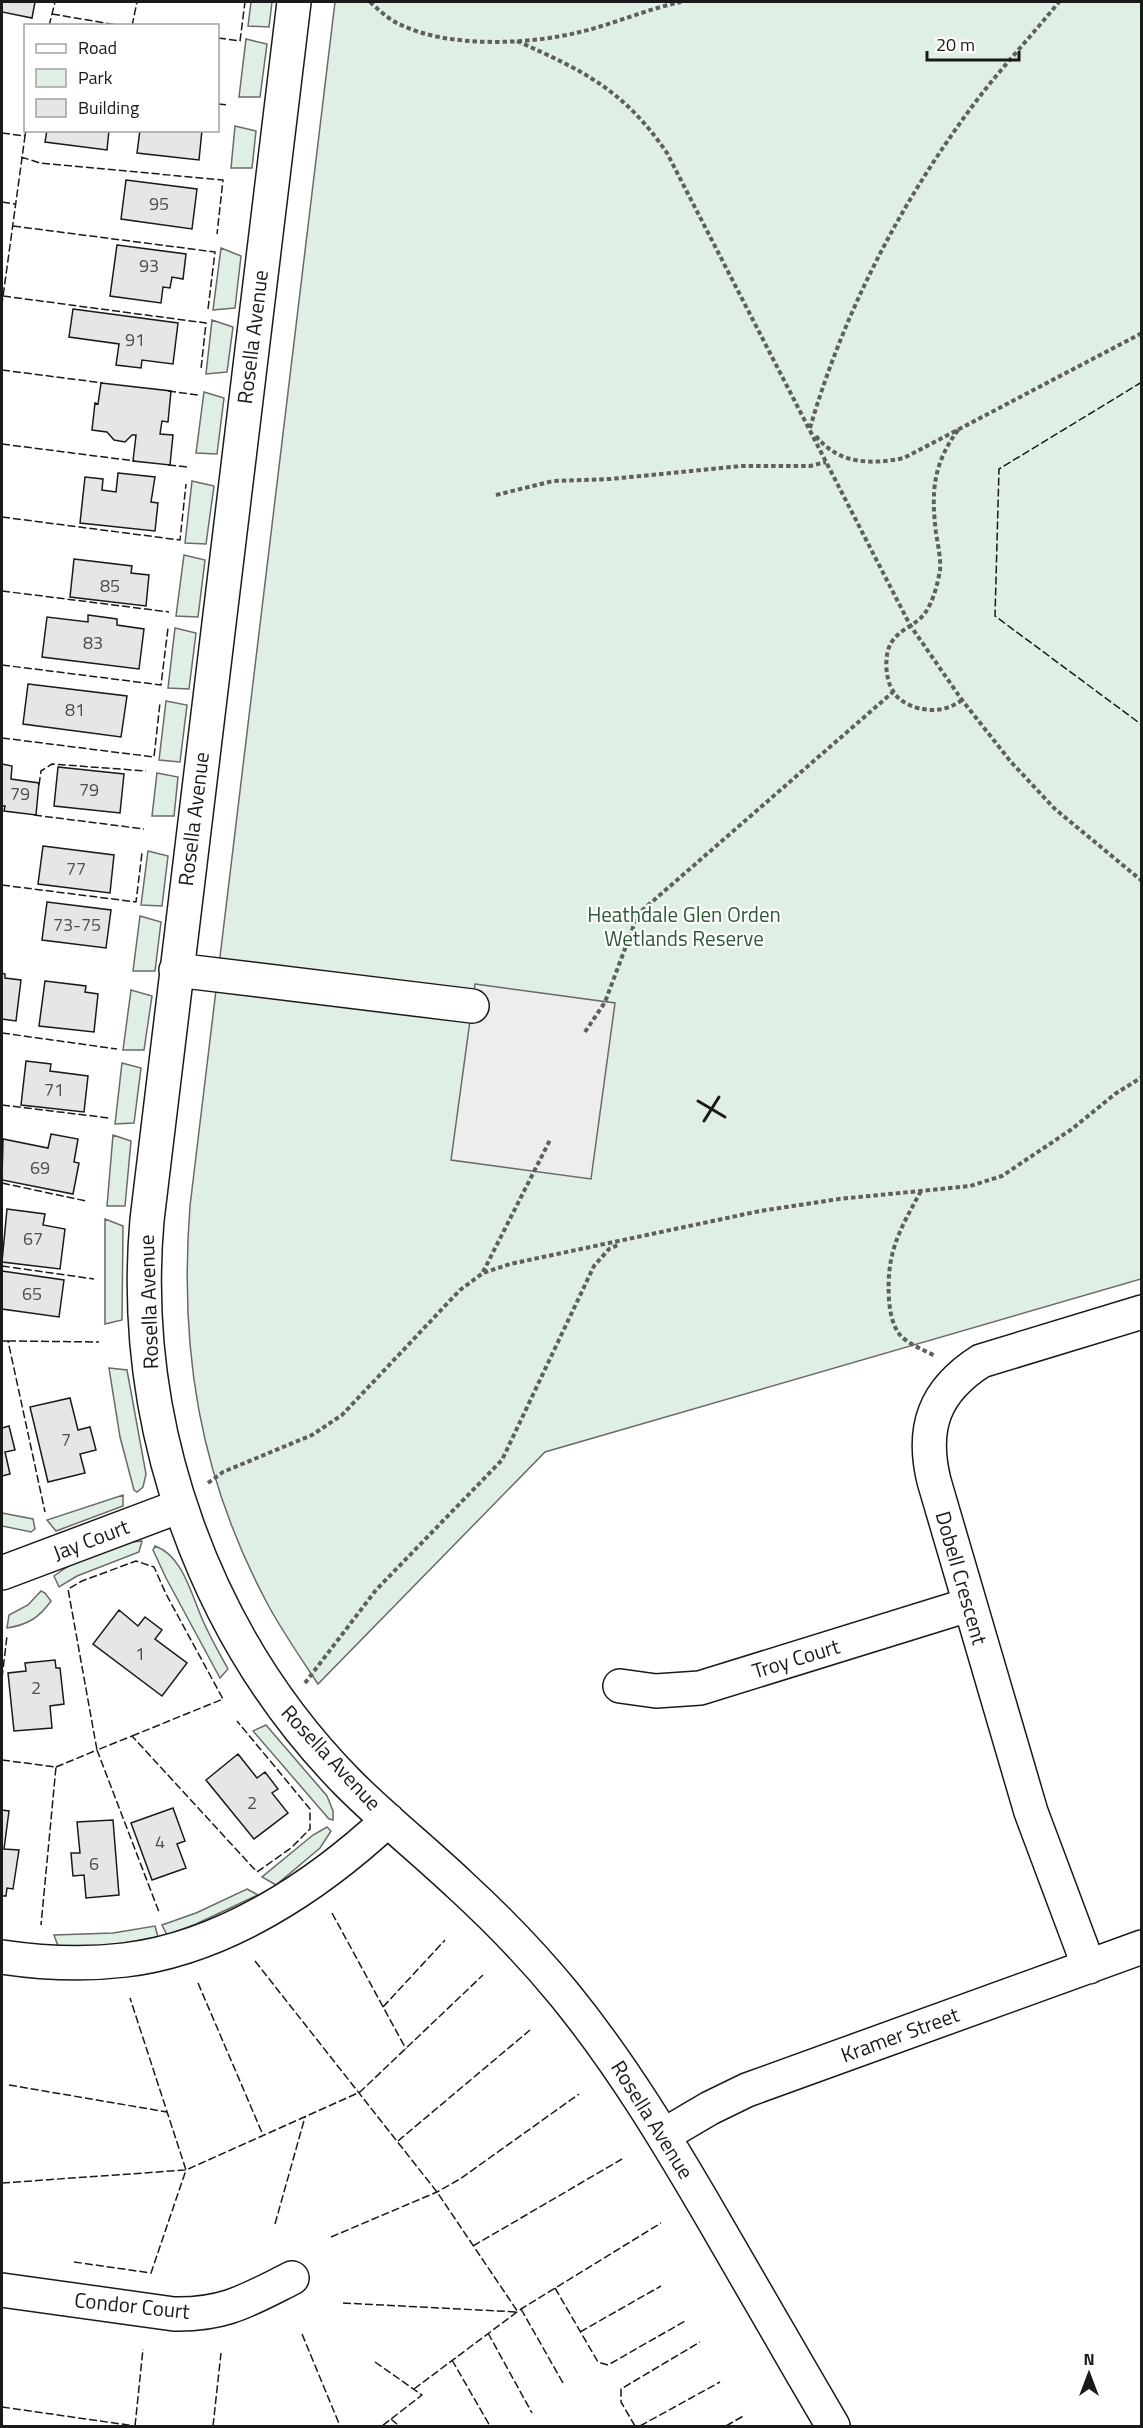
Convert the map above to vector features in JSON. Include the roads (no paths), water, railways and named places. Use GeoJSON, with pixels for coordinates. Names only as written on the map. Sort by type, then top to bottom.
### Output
{"type":"FeatureCollection","features":[{"type":"Feature","properties":{"kind":"street","name":"Rosella Avenue"},"geometry":{"type":"LineString","coordinates":[[294,2],[147,1220],[145,1294],[150,1370],[159,1425],[180,1506],[202,1565],[232,1627],[284,1710],[321,1753],[378,1811],[489,1912],[547,1974],[601,2042],[664,2135],[833,2427]]}},
{"type":"Feature","properties":{"kind":"street"},"geometry":{"type":"LineString","coordinates":[[176,970],[472,1006]]}},
{"type":"Feature","properties":{"kind":"street","name":"Dobell Crescent"},"geometry":{"type":"LineString","coordinates":[[1089,1967],[1031,1812],[934,1481],[929,1460],[928,1439],[938,1404],[950,1387],[966,1371],[981,1361],[1001,1353],[1142,1312]]}},
{"type":"Feature","properties":{"kind":"street","name":"Jay Court"},"geometry":{"type":"LineString","coordinates":[[2,1573],[180,1506]]}},
{"type":"Feature","properties":{"kind":"street","name":"Troy Court"},"geometry":{"type":"LineString","coordinates":[[620,1686],[656,1691],[700,1689],[969,1605]]}},
{"type":"Feature","properties":{"kind":"street"},"geometry":{"type":"LineString","coordinates":[[2,1957],[67,1964],[126,1960],[159,1954],[227,1929],[295,1892],[356,1850],[378,1811]]}},
{"type":"Feature","properties":{"kind":"street","name":"Kramer Street"},"geometry":{"type":"LineString","coordinates":[[664,2135],[710,2108],[747,2090],[1142,1947]]}},
{"type":"Feature","properties":{"kind":"street","name":"Condor Court"},"geometry":{"type":"LineString","coordinates":[[2,2290],[174,2314],[199,2314],[220,2311],[292,2278]]}},
{"type":"Feature","properties":{"kind":"park label","name":"Heathdale Glen Orden Wetlands Reserve"},"geometry":{"type":"Point","coordinates":[684,927]}}]}
